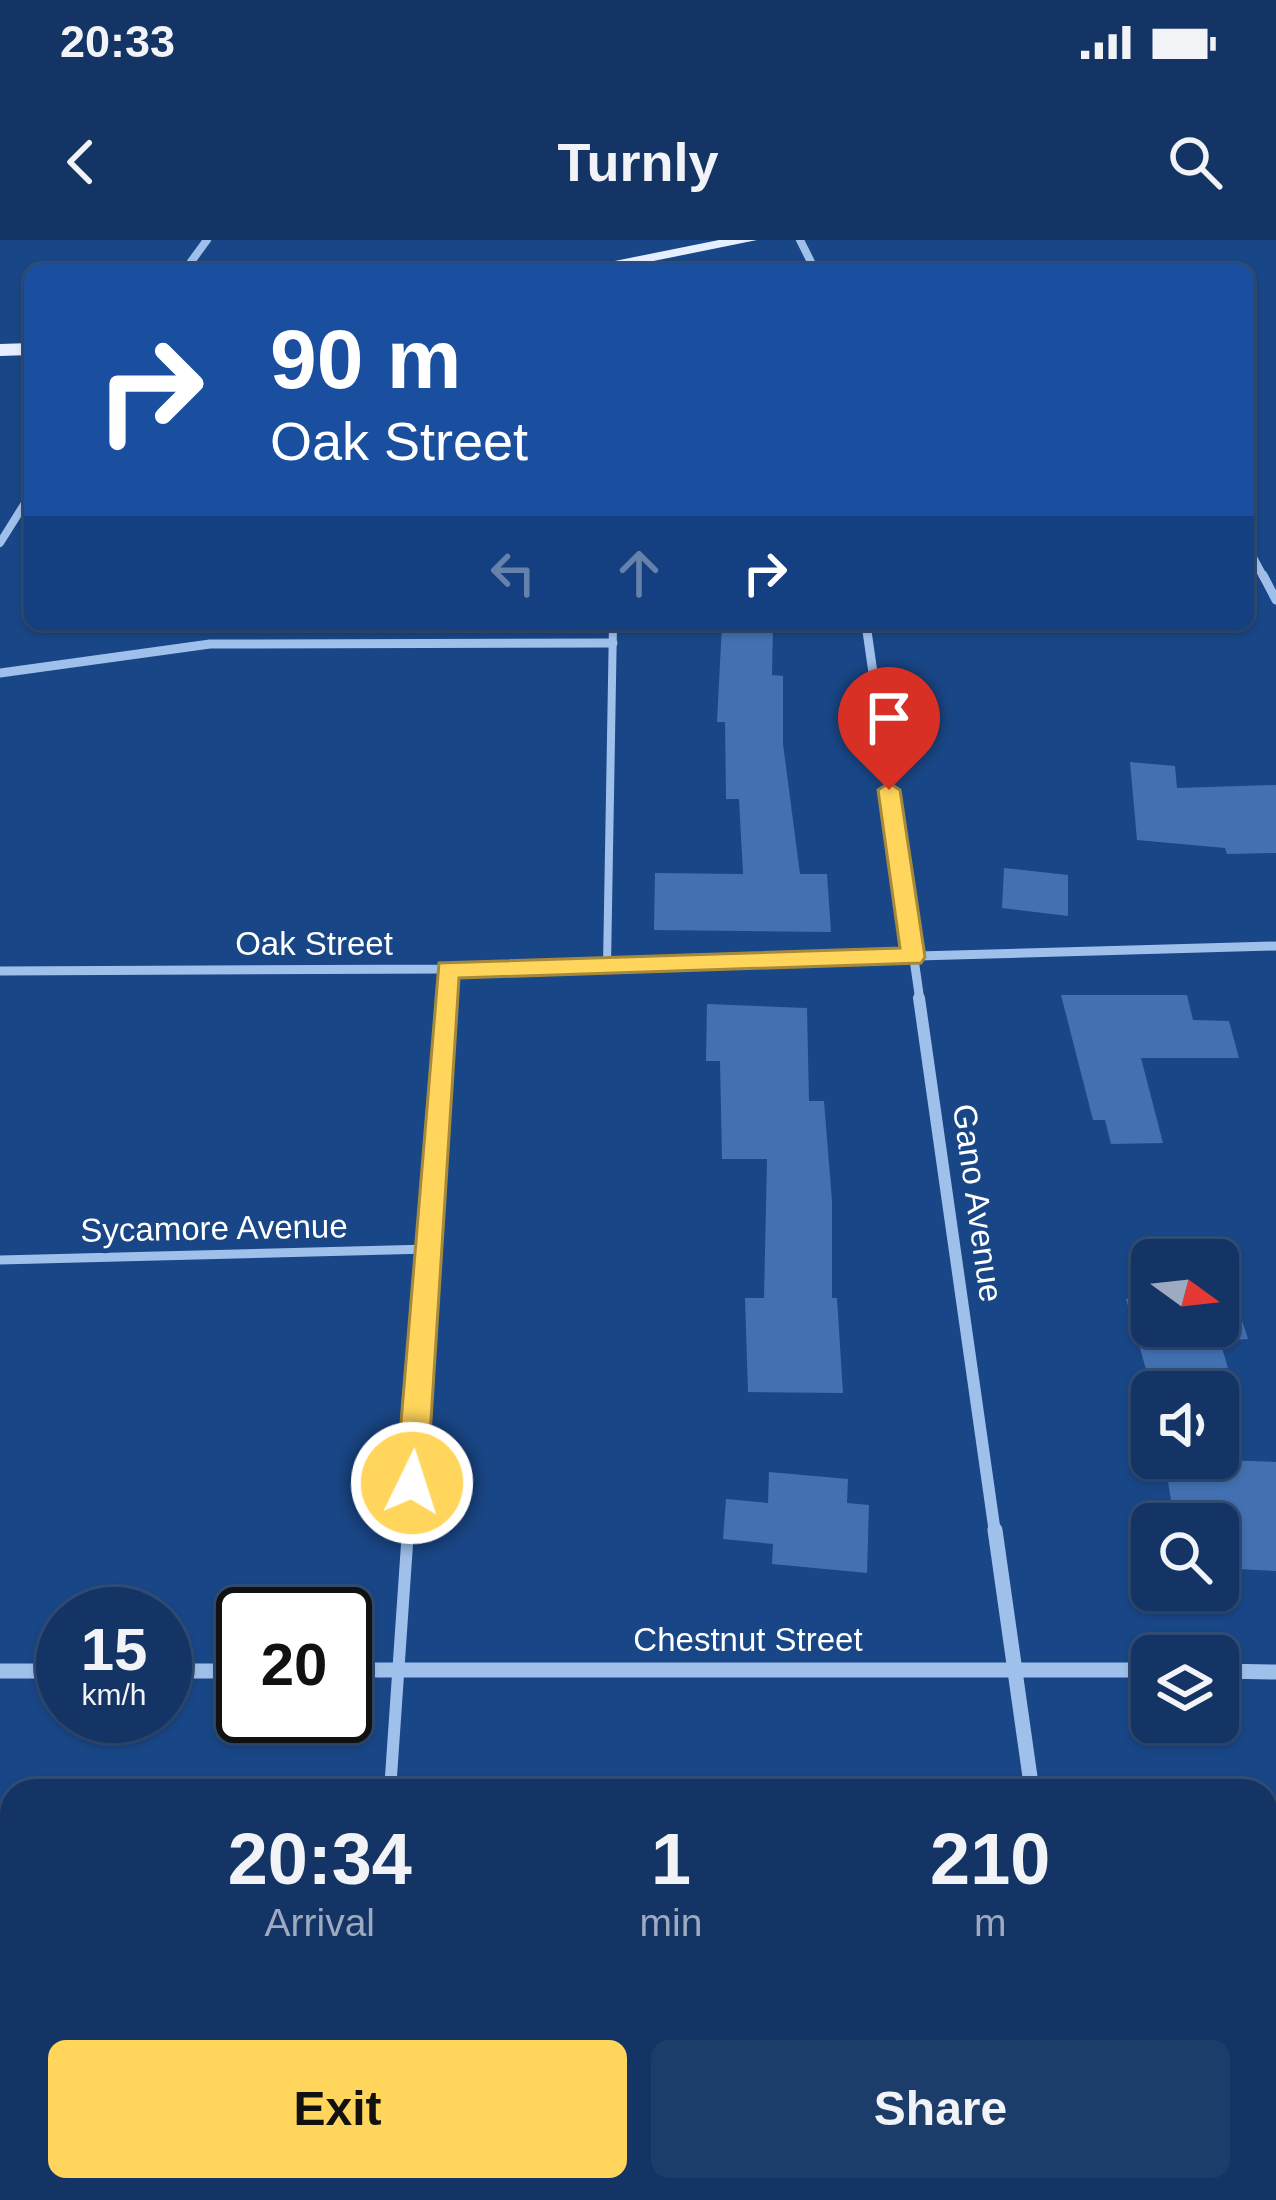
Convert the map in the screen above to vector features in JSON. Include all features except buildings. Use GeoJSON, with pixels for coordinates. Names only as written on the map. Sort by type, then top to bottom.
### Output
{"type":"FeatureCollection","features":[{"type":"Feature","properties":{"kind":"main road"},"geometry":{"type":"LineString","coordinates":[[616,264],[748,240]]}},
{"type":"Feature","properties":{"kind":"street"},"geometry":{"type":"LineString","coordinates":[[0,543],[24,505]]}},
{"type":"Feature","properties":{"kind":"street"},"geometry":{"type":"LineString","coordinates":[[1254,559],[1276,600]]}},
{"type":"Feature","properties":{"kind":"street","name":"Gano Avenue"},"geometry":{"type":"LineString","coordinates":[[867,630],[1029,1779]]}},
{"type":"Feature","properties":{"kind":"street"},"geometry":{"type":"LineString","coordinates":[[0,673],[211,644],[613,643]]}},
{"type":"Feature","properties":{"kind":"street","name":"Oak Street"},"geometry":{"type":"LineString","coordinates":[[0,971],[448,969],[1276,946]]}},
{"type":"Feature","properties":{"kind":"street","name":"Chestnut Street"},"geometry":{"type":"LineString","coordinates":[[372,1670],[1131,1670]]}},
{"type":"Feature","properties":{"kind":"street"},"geometry":{"type":"LineString","coordinates":[[0,1671],[36,1671]]}},
{"type":"Feature","properties":{"kind":"street"},"geometry":{"type":"LineString","coordinates":[[1239,1671],[1276,1672]]}},
{"type":"Feature","properties":{"kind":"lane"},"geometry":{"type":"LineString","coordinates":[[607,965],[614,630]]}},
{"type":"Feature","properties":{"kind":"lane"},"geometry":{"type":"LineString","coordinates":[[391,1779],[448,969]]}},
{"type":"Feature","properties":{"kind":"lane","name":"Sycamore Avenue"},"geometry":{"type":"LineString","coordinates":[[0,1260],[429,1250]]}},
{"type":"Feature","properties":{"kind":"route"},"geometry":{"type":"LineString","coordinates":[[412,1483],[448,969],[913,957],[889,790]]}}]}
